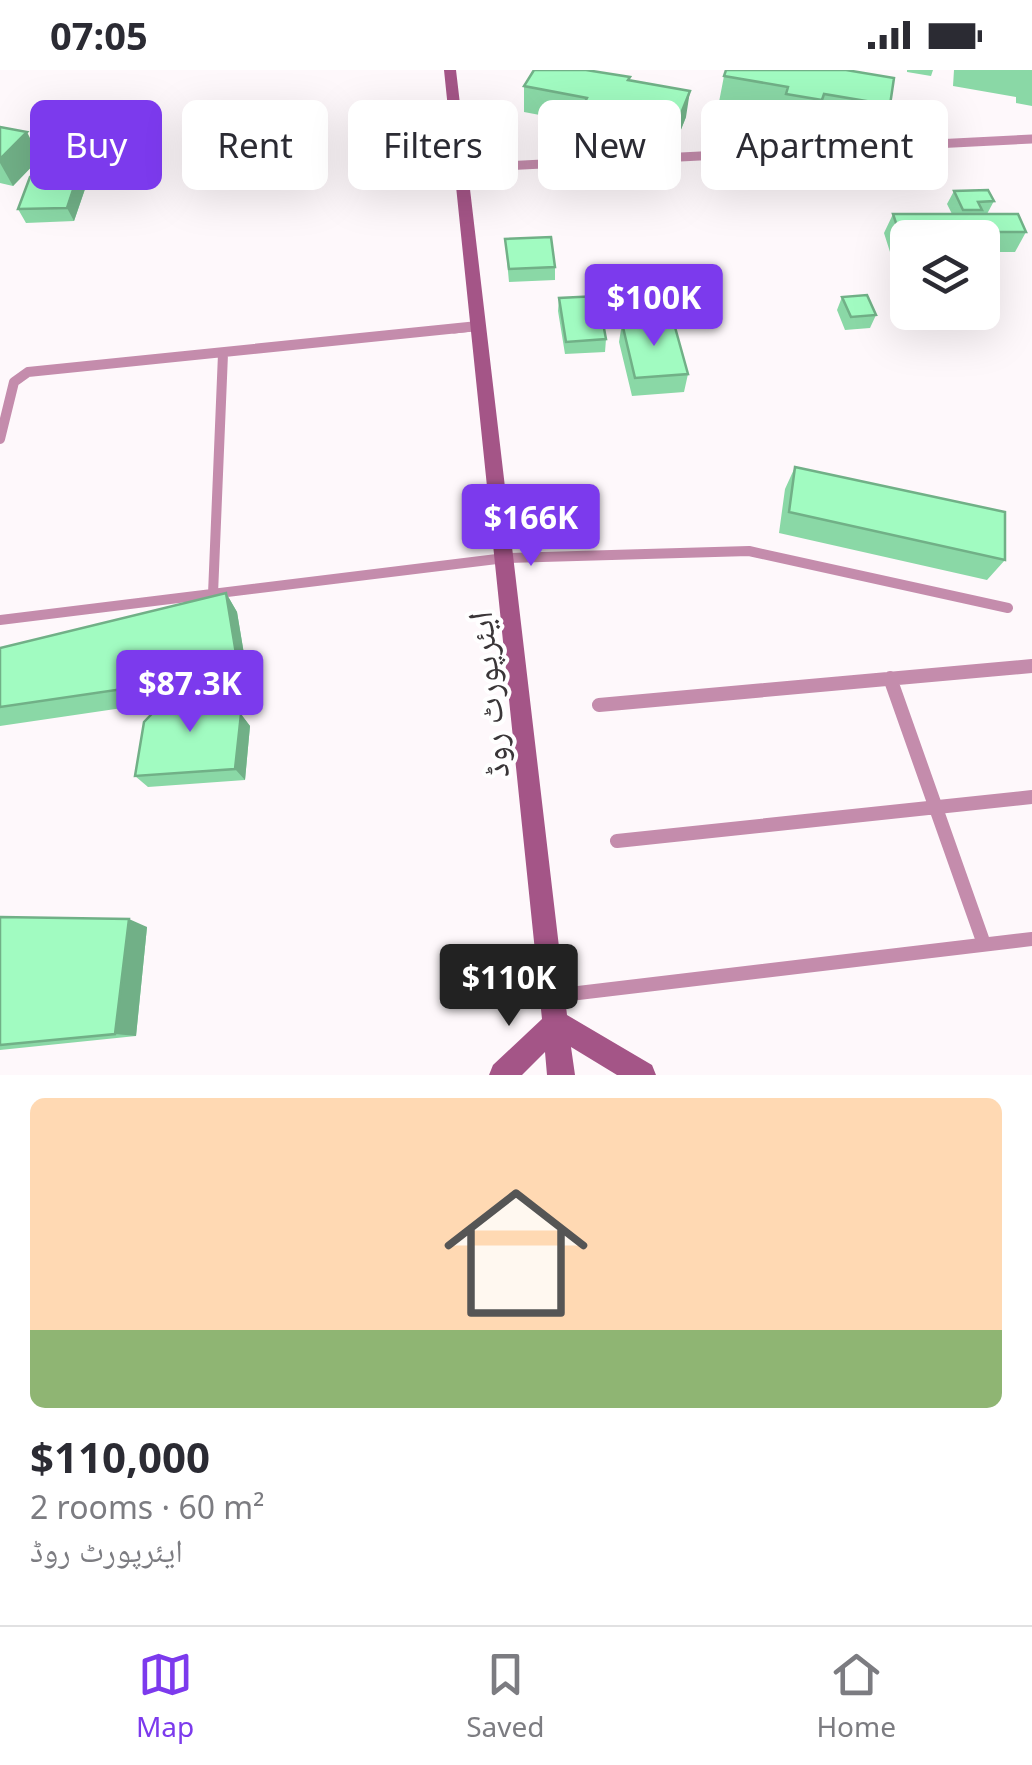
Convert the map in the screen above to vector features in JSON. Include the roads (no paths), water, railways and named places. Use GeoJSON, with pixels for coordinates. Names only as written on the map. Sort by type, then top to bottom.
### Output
{"type":"FeatureCollection","features":[{"type":"Feature","properties":{"kind":"main road","name":"ایئرپورٹ روڈ"},"geometry":{"type":"LineString","coordinates":[[450,70],[454,100]]}},
{"type":"Feature","properties":{"kind":"main road","name":"ایئرپورٹ روڈ"},"geometry":{"type":"LineString","coordinates":[[465,190],[562,1075]]}},
{"type":"Feature","properties":{"kind":"main road"},"geometry":{"type":"LineString","coordinates":[[503,1075],[554,1010],[642,1075]]}},
{"type":"Feature","properties":{"kind":"lane"},"geometry":{"type":"LineString","coordinates":[[518,165],[1032,139]]}},
{"type":"Feature","properties":{"kind":"lane"},"geometry":{"type":"LineString","coordinates":[[0,438],[14,382],[28,372],[480,326]]}},
{"type":"Feature","properties":{"kind":"lane"},"geometry":{"type":"LineString","coordinates":[[214,594],[223,354]]}},
{"type":"Feature","properties":{"kind":"lane"},"geometry":{"type":"LineString","coordinates":[[0,620],[505,558],[749,551],[1008,608]]}},
{"type":"Feature","properties":{"kind":"lane"},"geometry":{"type":"LineString","coordinates":[[599,705],[1032,666]]}},
{"type":"Feature","properties":{"kind":"lane"},"geometry":{"type":"LineString","coordinates":[[890,678],[984,944]]}},
{"type":"Feature","properties":{"kind":"lane"},"geometry":{"type":"LineString","coordinates":[[617,841],[1032,797]]}},
{"type":"Feature","properties":{"kind":"lane"},"geometry":{"type":"LineString","coordinates":[[554,1010],[1032,939]]}}]}
